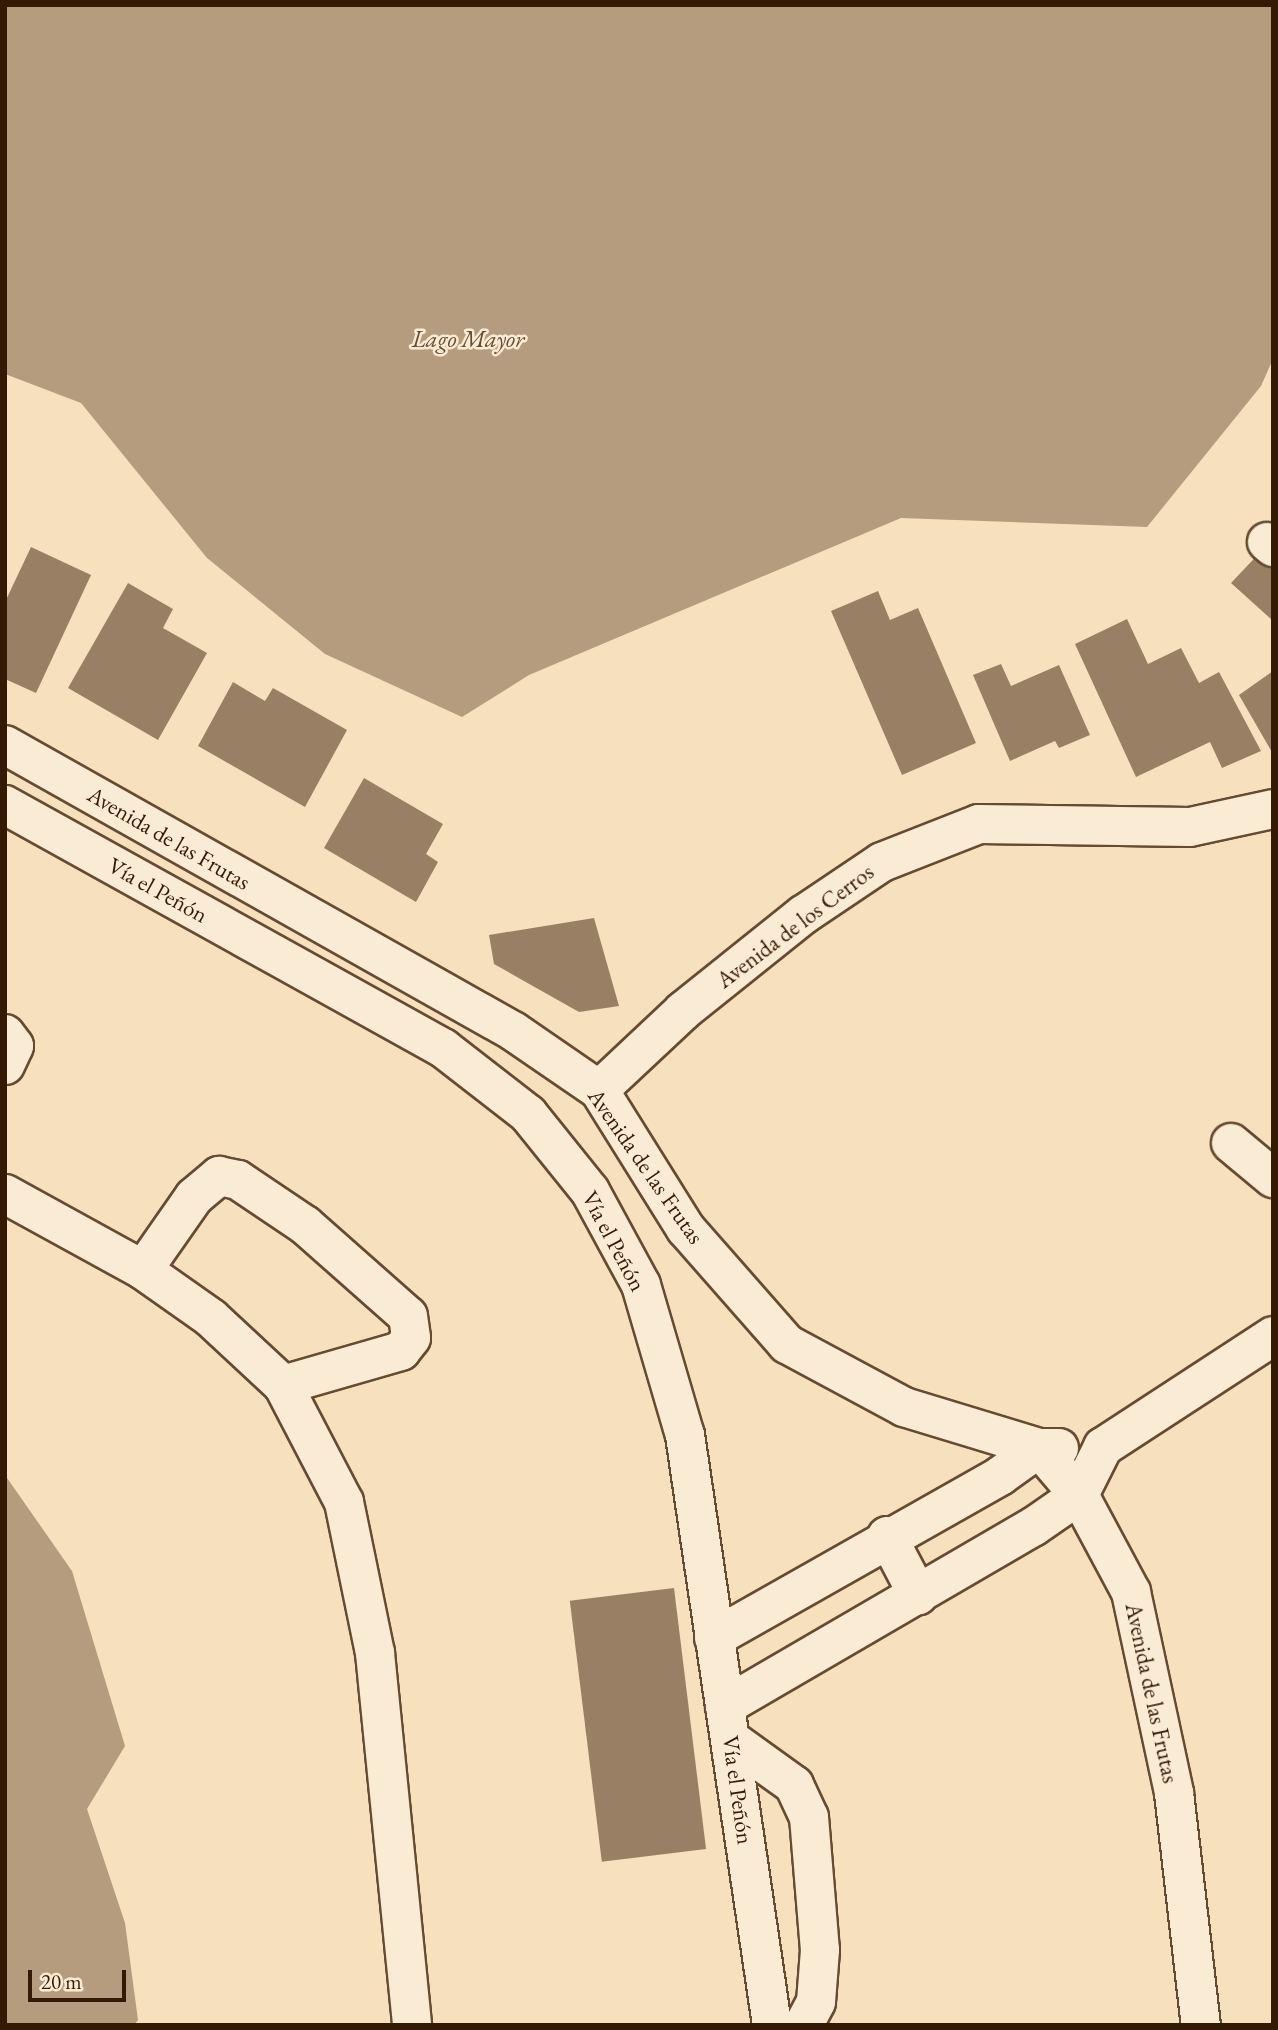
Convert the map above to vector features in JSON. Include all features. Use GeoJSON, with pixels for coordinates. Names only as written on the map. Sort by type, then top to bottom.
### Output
{"type":"FeatureCollection","features":[{"type":"Feature","properties":{"kind":"street","name":"Avenida de las Frutas"},"geometry":{"type":"LineString","coordinates":[[5,745],[513,1031],[598,1090],[686,1229],[787,1344],[904,1407],[1039,1448],[1079,1495],[1131,1592],[1174,1793],[1201,2025]]}},
{"type":"Feature","properties":{"kind":"street","name":"Vía el Peñón"},"geometry":{"type":"LineString","coordinates":[[5,805],[443,1048],[528,1114],[590,1191],[641,1285],[685,1436],[772,2025]]}},
{"type":"Feature","properties":{"kind":"street","name":"Avenida de los Cerros"},"geometry":{"type":"LineString","coordinates":[[598,1090],[683,1011],[803,915],[882,862],[979,824],[1190,827],[1273,809]]}},
{"type":"Feature","properties":{"kind":"street"},"geometry":{"type":"LineString","coordinates":[[5,1034],[14,1046],[5,1065]]}},
{"type":"Feature","properties":{"kind":"street"},"geometry":{"type":"LineString","coordinates":[[1231,1143],[1273,1178]]}},
{"type":"Feature","properties":{"kind":"street"},"geometry":{"type":"LineString","coordinates":[[143,1270],[194,1197],[219,1176],[238,1180],[305,1225],[408,1316],[411,1338],[401,1351],[283,1385]]}},
{"type":"Feature","properties":{"kind":"street"},"geometry":{"type":"LineString","coordinates":[[5,1194],[143,1270],[211,1318],[283,1385],[344,1502],[375,1653],[412,2025]]}},
{"type":"Feature","properties":{"kind":"street"},"geometry":{"type":"LineString","coordinates":[[804,2025],[816,2002],[820,1950],[809,1817],[794,1785],[728,1722],[918,1595],[1079,1495],[1103,1447],[1273,1336]]}},
{"type":"Feature","properties":{"kind":"street"},"geometry":{"type":"LineString","coordinates":[[714,1638],[887,1536],[1000,1476],[1039,1448],[1103,1447]]}},
{"type":"Feature","properties":{"kind":"street"},"geometry":{"type":"LineString","coordinates":[[887,1536],[918,1595]]}},
{"type":"Feature","properties":{"kind":"water","name":"Lago Mayor"},"geometry":{"type":"Polygon","coordinates":[[[5,5],[1273,5],[1273,359],[1261,386],[1147,527],[901,518],[529,675],[462,717],[325,654],[207,558],[81,403],[5,374],[5,5]]]}},
{"type":"Feature","properties":{"kind":"water"},"geometry":{"type":"Polygon","coordinates":[[[5,1475],[72,1571],[125,1746],[87,1809],[125,1923],[138,2020],[134,2025],[5,2025],[5,1475]]]}},
{"type":"Feature","properties":{"kind":"building"},"geometry":{"type":"Polygon","coordinates":[[[1266,546],[1273,553],[1273,621],[1231,583],[1266,546]]]}},
{"type":"Feature","properties":{"kind":"building"},"geometry":{"type":"Polygon","coordinates":[[[31,547],[91,575],[36,693],[5,679],[5,602],[31,547]]]}},
{"type":"Feature","properties":{"kind":"building"},"geometry":{"type":"Polygon","coordinates":[[[128,583],[173,609],[163,628],[207,653],[158,740],[68,688],[128,583]]]}},
{"type":"Feature","properties":{"kind":"building"},"geometry":{"type":"Polygon","coordinates":[[[878,591],[890,620],[918,608],[976,743],[902,775],[831,611],[878,591]]]}},
{"type":"Feature","properties":{"kind":"building"},"geometry":{"type":"Polygon","coordinates":[[[1127,619],[1148,664],[1181,648],[1199,683],[1219,672],[1261,751],[1222,768],[1210,742],[1136,777],[1075,644],[1127,619]]]}},
{"type":"Feature","properties":{"kind":"building"},"geometry":{"type":"Polygon","coordinates":[[[1001,664],[1011,686],[1059,665],[1090,735],[1059,748],[1055,741],[1010,761],[973,675],[1001,664]]]}},
{"type":"Feature","properties":{"kind":"building"},"geometry":{"type":"Polygon","coordinates":[[[1273,671],[1273,754],[1239,695],[1273,671]]]}},
{"type":"Feature","properties":{"kind":"building"},"geometry":{"type":"Polygon","coordinates":[[[233,682],[265,701],[273,688],[347,730],[305,807],[198,746],[233,682]]]}},
{"type":"Feature","properties":{"kind":"building"},"geometry":{"type":"Polygon","coordinates":[[[364,778],[443,824],[426,854],[438,862],[416,902],[324,848],[364,778]]]}},
{"type":"Feature","properties":{"kind":"building"},"geometry":{"type":"Polygon","coordinates":[[[594,918],[619,1006],[579,1012],[494,964],[489,935],[594,918]]]}},
{"type":"Feature","properties":{"kind":"building"},"geometry":{"type":"Polygon","coordinates":[[[674,1588],[706,1849],[602,1862],[570,1601],[674,1588]]]}}]}
